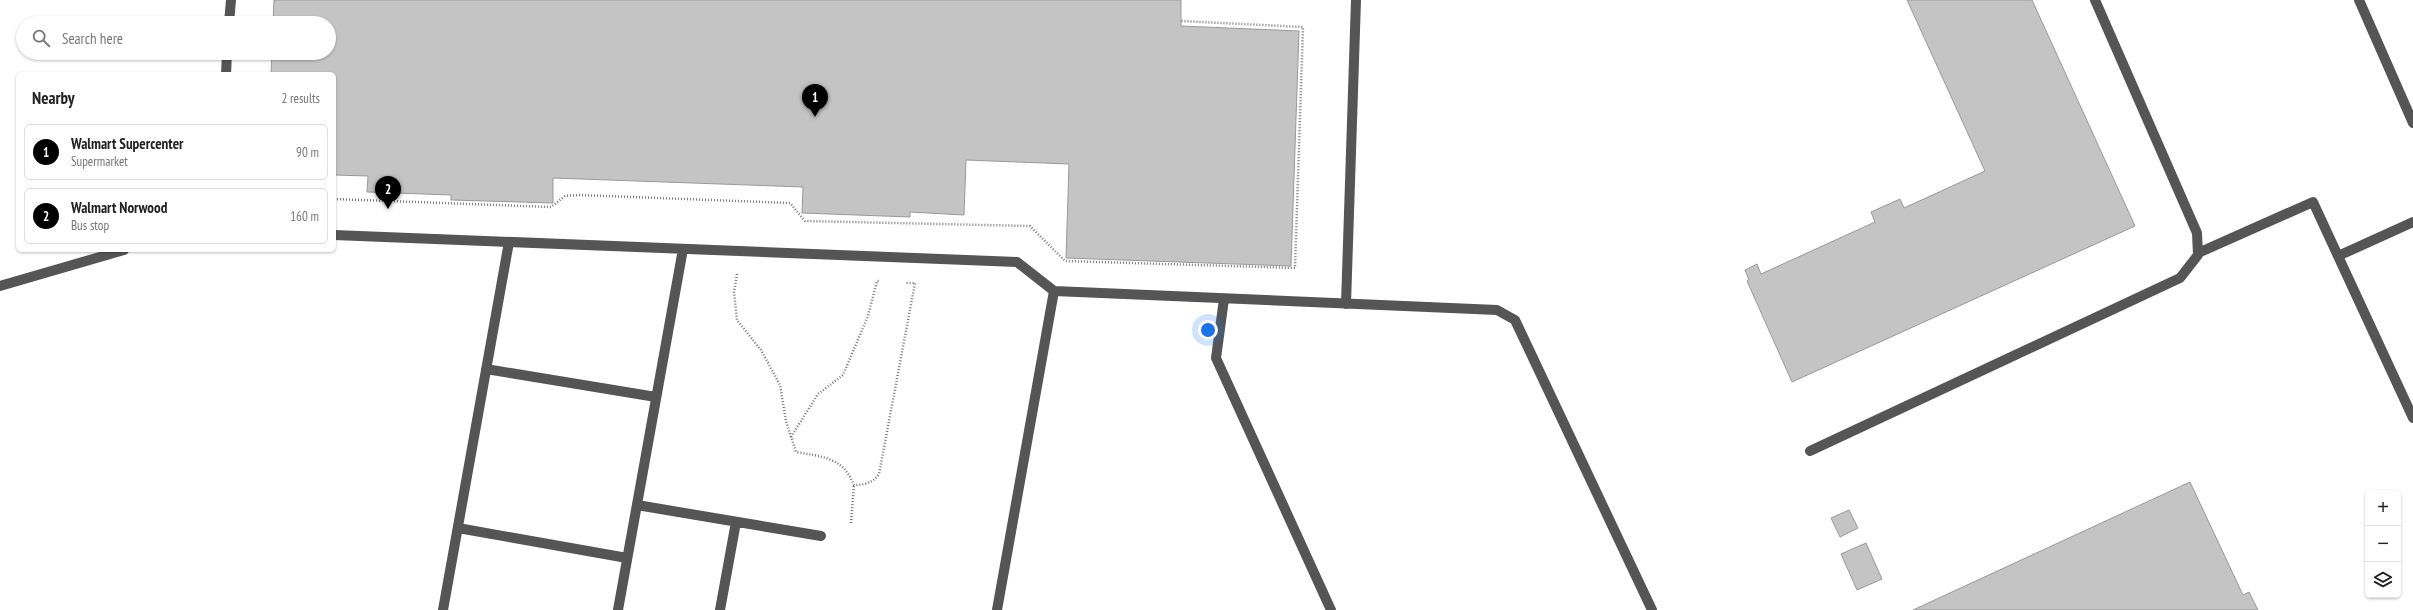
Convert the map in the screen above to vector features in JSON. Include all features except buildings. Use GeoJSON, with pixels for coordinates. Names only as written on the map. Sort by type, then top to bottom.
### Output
{"type":"FeatureCollection","features":[{"type":"Feature","properties":{"kind":"lane"},"geometry":{"type":"LineString","coordinates":[[230,16],[231,0]]}},
{"type":"Feature","properties":{"kind":"lane"},"geometry":{"type":"LineString","coordinates":[[1346,304],[1356,0]]}},
{"type":"Feature","properties":{"kind":"lane"},"geometry":{"type":"LineString","coordinates":[[2095,0],[2197,232],[2198,253]]}},
{"type":"Feature","properties":{"kind":"lane"},"geometry":{"type":"LineString","coordinates":[[2359,0],[2413,123]]}},
{"type":"Feature","properties":{"kind":"lane"},"geometry":{"type":"LineString","coordinates":[[226,72],[227,60]]}},
{"type":"Feature","properties":{"kind":"lane"},"geometry":{"type":"LineString","coordinates":[[1810,451],[2180,278],[2198,253],[2313,202],[2413,418]]}},
{"type":"Feature","properties":{"kind":"lane"},"geometry":{"type":"LineString","coordinates":[[2338,256],[2413,222]]}},
{"type":"Feature","properties":{"kind":"lane"},"geometry":{"type":"LineString","coordinates":[[336,235],[1017,262],[1054,291],[1497,310],[1515,320],[1652,610]]}},
{"type":"Feature","properties":{"kind":"lane"},"geometry":{"type":"LineString","coordinates":[[443,610],[509,242]]}},
{"type":"Feature","properties":{"kind":"lane"},"geometry":{"type":"LineString","coordinates":[[618,610],[683,249]]}},
{"type":"Feature","properties":{"kind":"lane"},"geometry":{"type":"LineString","coordinates":[[0,286],[117,252]]}},
{"type":"Feature","properties":{"kind":"lane"},"geometry":{"type":"LineString","coordinates":[[997,610],[1054,291]]}},
{"type":"Feature","properties":{"kind":"lane"},"geometry":{"type":"LineString","coordinates":[[1224,299],[1216,358],[1331,610]]}},
{"type":"Feature","properties":{"kind":"lane"},"geometry":{"type":"LineString","coordinates":[[486,369],[656,397]]}},
{"type":"Feature","properties":{"kind":"lane"},"geometry":{"type":"LineString","coordinates":[[637,505],[821,536]]}},
{"type":"Feature","properties":{"kind":"lane"},"geometry":{"type":"LineString","coordinates":[[720,610],[736,522]]}},
{"type":"Feature","properties":{"kind":"lane"},"geometry":{"type":"LineString","coordinates":[[458,528],[628,558]]}},
{"type":"Feature","properties":{"kind":"path"},"geometry":{"type":"LineString","coordinates":[[336,199],[551,207],[565,196],[579,195],[790,203],[805,221],[1030,226],[1066,261],[1295,268],[1303,27],[1181,21]]}},
{"type":"Feature","properties":{"kind":"path"},"geometry":{"type":"LineString","coordinates":[[737,267],[734,292],[737,320],[761,350],[780,385],[786,421],[796,452],[829,459],[843,466],[854,485],[851,523]]}},
{"type":"Feature","properties":{"kind":"path"},"geometry":{"type":"LineString","coordinates":[[791,437],[818,394],[843,375],[868,316],[877,281],[882,282]]}},
{"type":"Feature","properties":{"kind":"path"},"geometry":{"type":"LineString","coordinates":[[854,485],[861,485],[874,480],[879,474],[915,283],[902,283]]}},
{"type":"Feature","properties":{"kind":"place","name":"Walmart Supercenter"},"geometry":{"type":"Point","coordinates":[815,117]}},
{"type":"Feature","properties":{"kind":"place","name":"Walmart Norwood"},"geometry":{"type":"Point","coordinates":[388,209]}}]}
